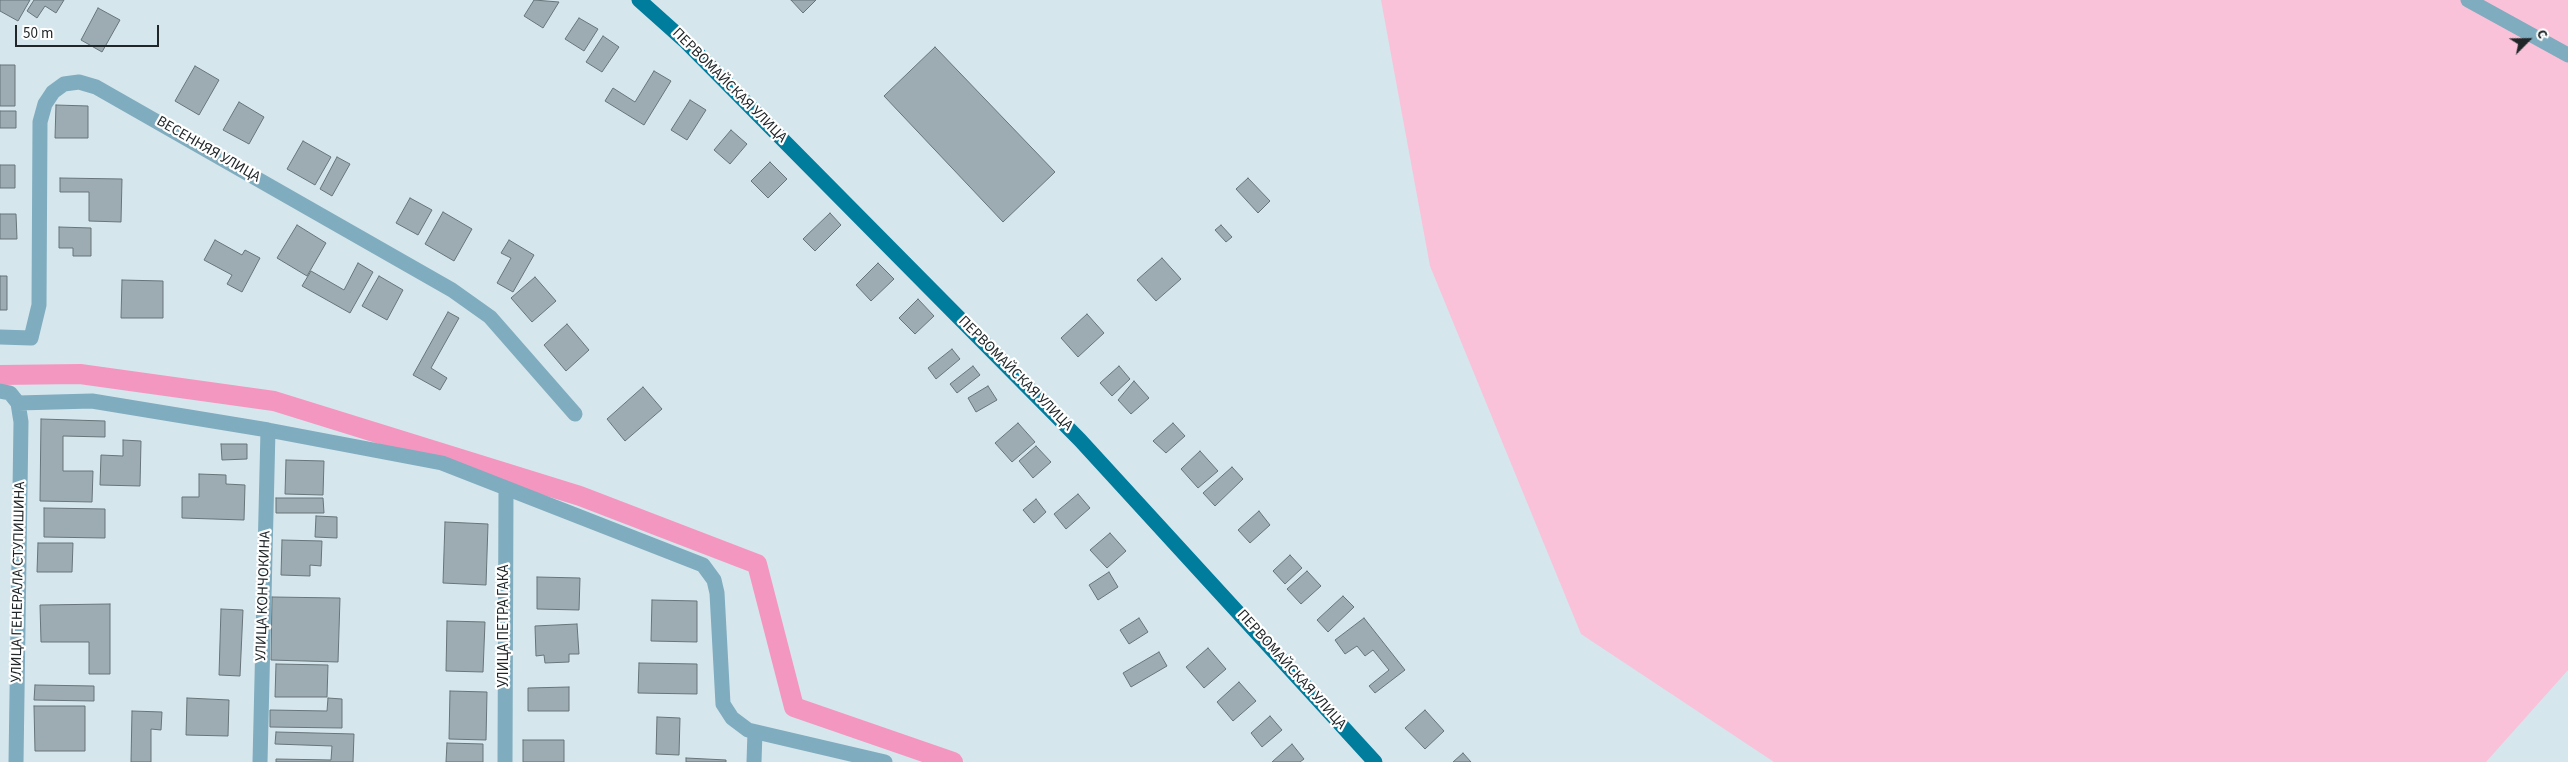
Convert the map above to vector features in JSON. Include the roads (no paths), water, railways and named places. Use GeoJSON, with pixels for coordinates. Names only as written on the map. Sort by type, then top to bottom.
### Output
{"type":"FeatureCollection","features":[{"type":"Feature","properties":{"kind":"main road","name":"ПЕРВОМАЙСКАЯ УЛИЦА"},"geometry":{"type":"LineString","coordinates":[[639,0],[686,42],[1080,440],[1375,762]]}},
{"type":"Feature","properties":{"kind":"street"},"geometry":{"type":"LineString","coordinates":[[2468,0],[2568,54]]}},
{"type":"Feature","properties":{"kind":"street","name":"ВЕСЕННЯЯ УЛИЦА"},"geometry":{"type":"LineString","coordinates":[[0,337],[32,338],[39,305],[40,122],[45,104],[53,92],[64,84],[79,82],[96,87],[452,290],[490,317],[575,414]]}},
{"type":"Feature","properties":{"kind":"street"},"geometry":{"type":"LineString","coordinates":[[0,391],[10,393],[18,403],[92,401],[268,430],[442,463],[703,565],[714,580],[717,594],[723,704],[732,718],[748,730],[885,762]]}},
{"type":"Feature","properties":{"kind":"street","name":"УЛИЦА ГЕНЕРАЛА СТУПИШИНА"},"geometry":{"type":"LineString","coordinates":[[16,762],[21,422],[18,403]]}},
{"type":"Feature","properties":{"kind":"street","name":"УЛИЦА КОНЧОКИНА"},"geometry":{"type":"LineString","coordinates":[[260,762],[268,430]]}},
{"type":"Feature","properties":{"kind":"street","name":"УЛИЦА ПЕТРА ГАКА"},"geometry":{"type":"LineString","coordinates":[[505,762],[506,489]]}},
{"type":"Feature","properties":{"kind":"street"},"geometry":{"type":"LineString","coordinates":[[754,762],[755,732]]}},
{"type":"Feature","properties":{"kind":"waterway"},"geometry":{"type":"LineString","coordinates":[[0,375],[80,374],[274,401],[580,496],[757,564],[794,707],[953,762]]}}]}
